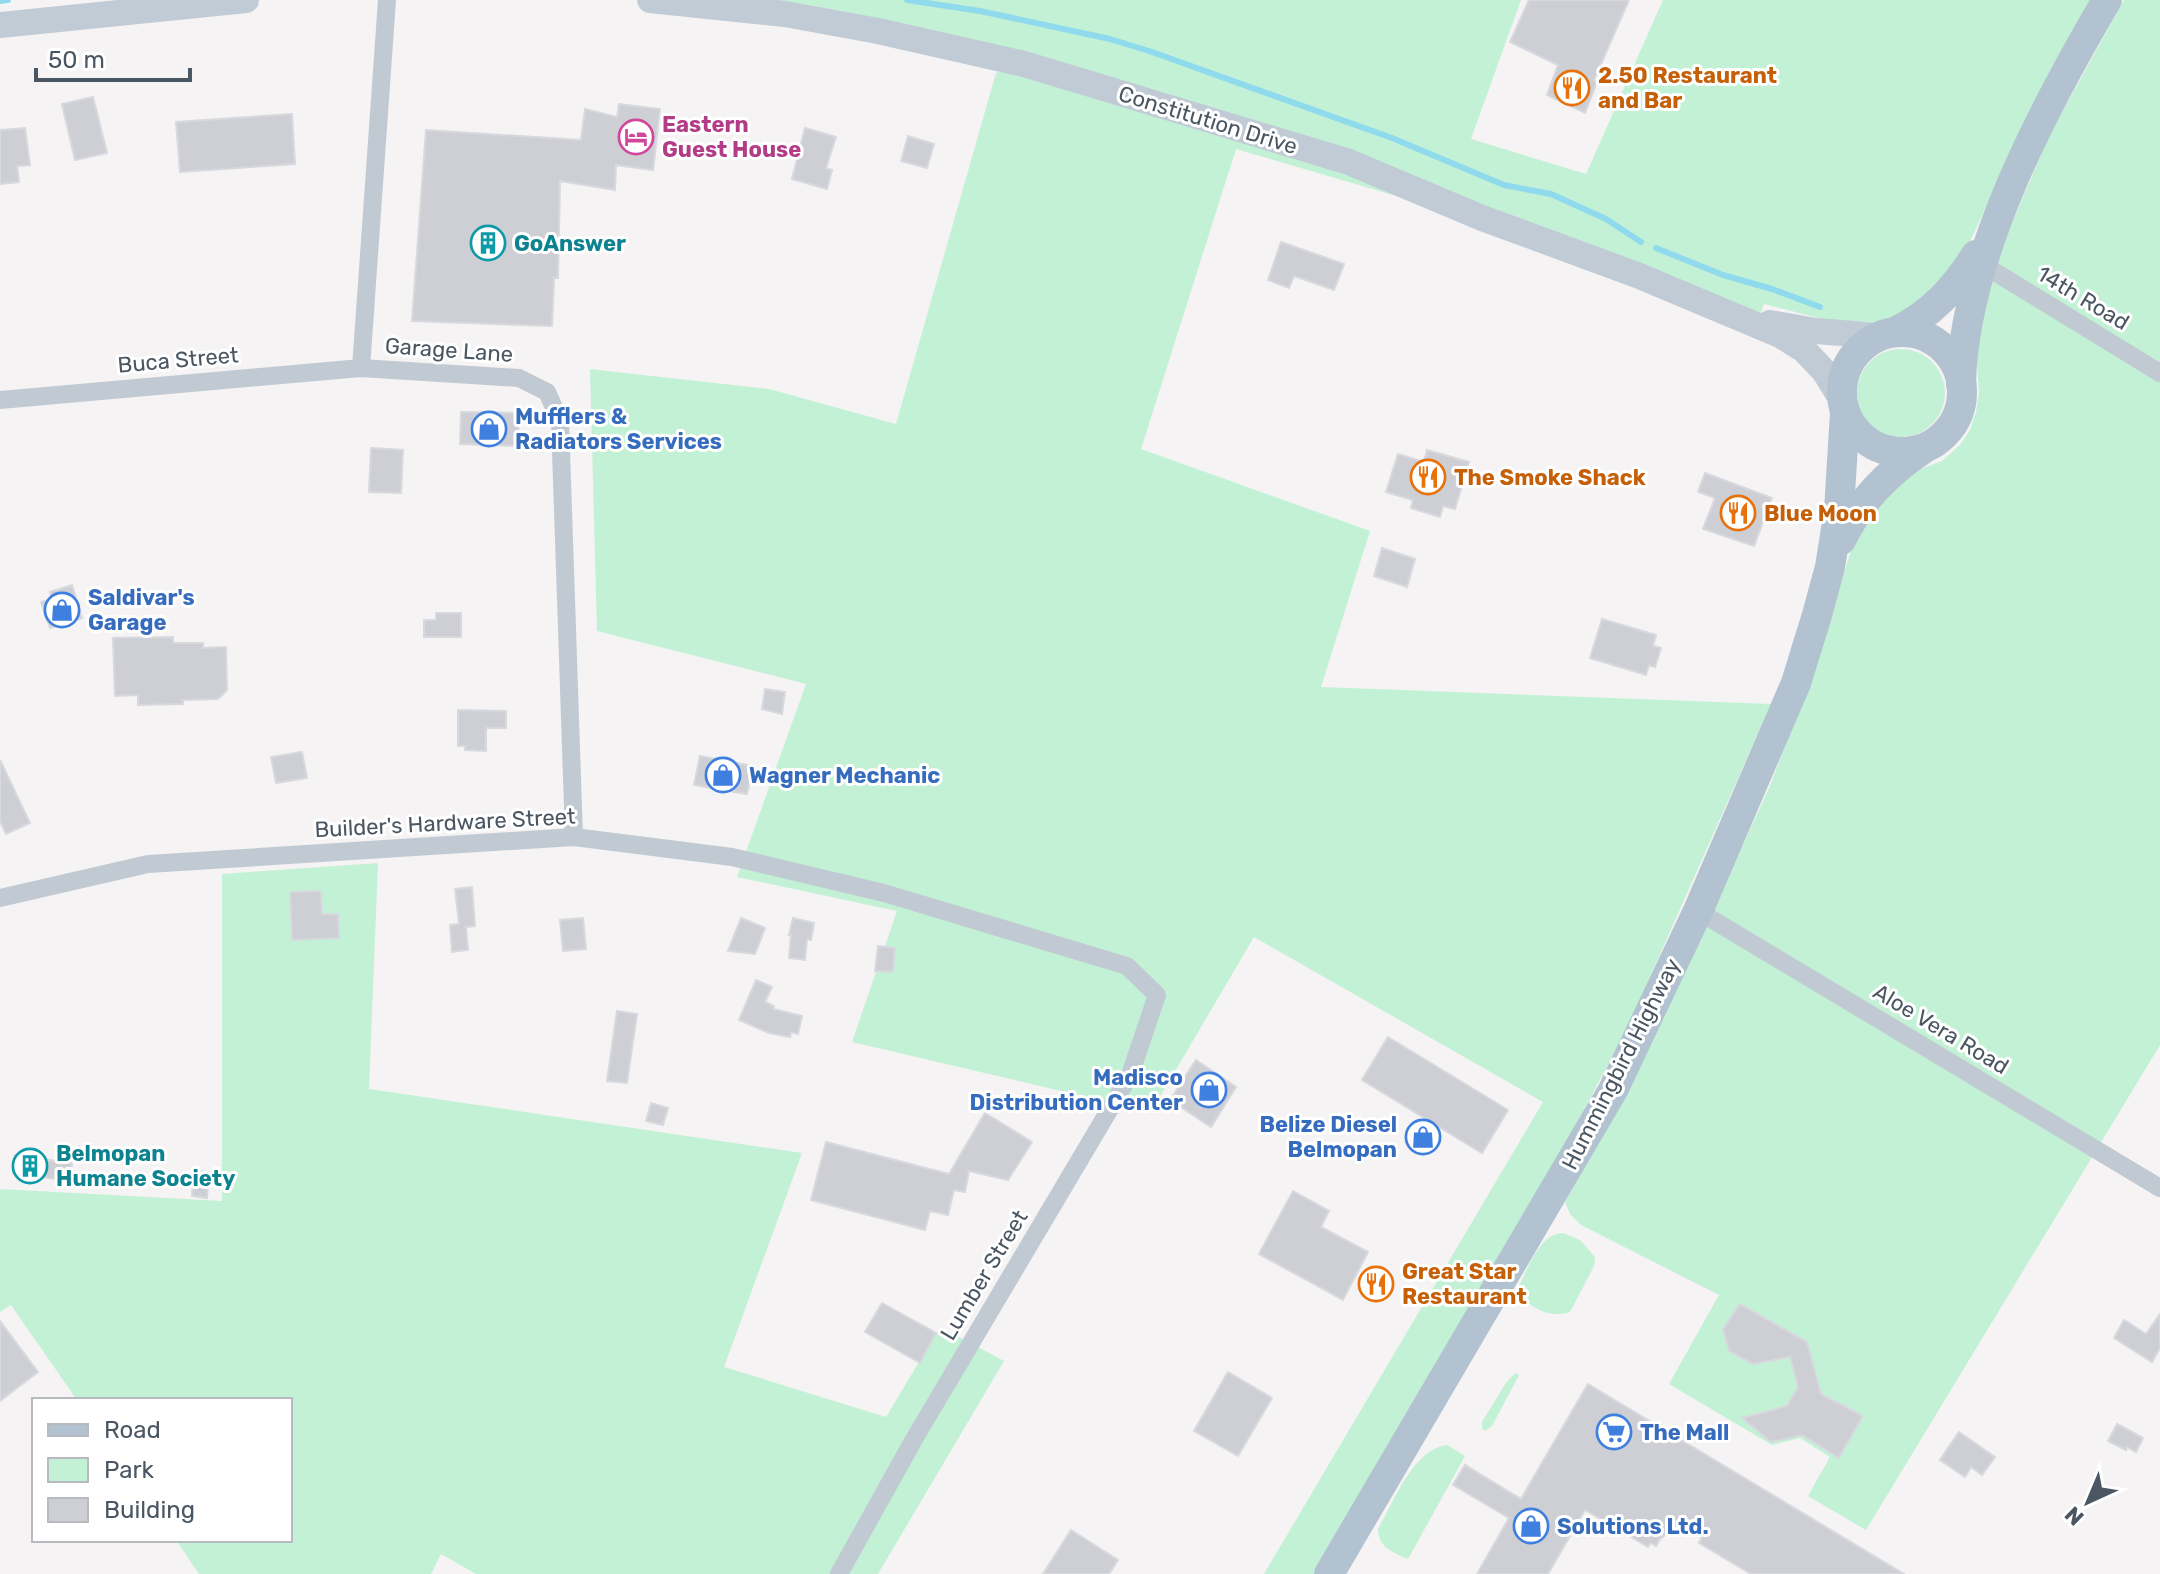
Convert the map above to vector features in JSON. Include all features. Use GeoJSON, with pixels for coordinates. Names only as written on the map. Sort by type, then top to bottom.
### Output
{"type":"FeatureCollection","features":[{"type":"Feature","properties":{"kind":"main road"},"geometry":{"type":"LineString","coordinates":[[0,25],[246,0]]}},
{"type":"Feature","properties":{"kind":"main road","name":"Constitution Drive"},"geometry":{"type":"LineString","coordinates":[[650,0],[785,14],[878,31],[1024,64],[1349,162],[1482,218],[1637,275],[1780,335],[1804,350],[1824,371],[1844,406]]}},
{"type":"Feature","properties":{"kind":"main road"},"geometry":{"type":"LineString","coordinates":[[1995,225],[1950,292],[1932,310],[1862,346],[1850,362],[1843,380],[1844,406],[1855,429],[1869,442],[1896,451],[1925,448],[1941,438],[1954,422],[1961,404],[1962,353],[1967,323],[1995,225],[2038,127],[2107,0]]}},
{"type":"Feature","properties":{"kind":"main road","name":"Constitution Drive"},"geometry":{"type":"LineString","coordinates":[[1743,319],[1816,331],[1887,334]]}},
{"type":"Feature","properties":{"kind":"main road"},"geometry":{"type":"LineString","coordinates":[[1887,334],[1913,332],[1938,345],[1956,366],[1961,384]]}},
{"type":"Feature","properties":{"kind":"main road","name":"Hummingbird Highway"},"geometry":{"type":"LineString","coordinates":[[1830,567],[1842,481],[1844,406]]}},
{"type":"Feature","properties":{"kind":"main road","name":"Hummingbird Highway"},"geometry":{"type":"LineString","coordinates":[[1329,1574],[1613,1090],[1698,911],[1796,683],[1830,567],[1845,531],[1863,502],[1897,466],[1925,448]]}},
{"type":"Feature","properties":{"kind":"street","name":"Garage Lane"},"geometry":{"type":"LineString","coordinates":[[387,0],[361,368],[519,378],[547,392],[560,421],[574,837]]}},
{"type":"Feature","properties":{"kind":"street","name":"14th Road"},"geometry":{"type":"LineString","coordinates":[[1982,264],[2160,373]]}},
{"type":"Feature","properties":{"kind":"street","name":"Buca Street"},"geometry":{"type":"LineString","coordinates":[[0,400],[361,368]]}},
{"type":"Feature","properties":{"kind":"street","name":"Builder's Hardware Street"},"geometry":{"type":"LineString","coordinates":[[0,898],[148,864],[574,837],[732,857],[884,893],[1127,966],[1157,995]]}},
{"type":"Feature","properties":{"kind":"street","name":"Aloe Vera Road"},"geometry":{"type":"LineString","coordinates":[[1698,911],[2160,1188]]}},
{"type":"Feature","properties":{"kind":"street","name":"Lumber Street"},"geometry":{"type":"LineString","coordinates":[[839,1574],[913,1441],[1130,1075],[1157,995]]}},
{"type":"Feature","properties":{"kind":"green space"},"geometry":{"type":"Polygon","coordinates":[[[650,0],[1521,0],[1471,139],[1586,174],[1663,0],[2093,0],[2023,129],[1956,271],[1902,315],[1880,322],[1830,321],[1764,304],[1754,332],[1468,217],[1236,149],[1141,449],[1370,531],[1321,687],[1771,704],[1625,1033],[1566,1143],[1314,1574],[1264,1574],[1543,1102],[1254,937],[1151,1112],[852,1042],[897,911],[737,877],[806,684],[597,631],[590,369],[769,389],[896,424],[996,73],[1022,64],[650,0]]]}},
{"type":"Feature","properties":{"kind":"green space"},"geometry":{"type":"Polygon","coordinates":[[[2124,0],[2160,0],[2160,1045],[1866,1530],[1808,1496],[1830,1457],[1800,1438],[1772,1445],[1669,1384],[1719,1295],[1581,1225],[1570,1214],[1565,1202],[1651,1045],[1770,786],[1824,640],[1852,547],[1870,511],[1913,472],[1942,461],[1960,445],[1970,430],[1979,392],[1975,339],[1988,279],[2049,136],[2124,0]]]}},
{"type":"Feature","properties":{"kind":"green space"},"geometry":{"type":"Polygon","coordinates":[[[1901,349],[1918,352],[1932,362],[1942,376],[1945,393],[1942,410],[1932,424],[1918,434],[1901,437],[1884,434],[1870,424],[1860,410],[1857,393],[1860,376],[1870,362],[1884,352],[1901,349]]]}},
{"type":"Feature","properties":{"kind":"green space"},"geometry":{"type":"Polygon","coordinates":[[[378,863],[369,1089],[802,1153],[724,1367],[886,1417],[940,1327],[1004,1361],[878,1574],[476,1574],[441,1554],[431,1574],[199,1574],[177,1542],[292,1542],[292,1398],[76,1398],[11,1305],[0,1312],[0,1189],[222,1201],[222,874],[378,863]]]}},
{"type":"Feature","properties":{"kind":"green space"},"geometry":{"type":"Polygon","coordinates":[[[1563,1233],[1580,1240],[1595,1257],[1594,1266],[1570,1312],[1547,1313],[1533,1307],[1517,1290],[1540,1246],[1554,1235],[1563,1233]]]}},
{"type":"Feature","properties":{"kind":"green space"},"geometry":{"type":"Polygon","coordinates":[[[1515,1373],[1519,1375],[1492,1426],[1485,1431],[1482,1422],[1515,1373]]]}},
{"type":"Feature","properties":{"kind":"green space"},"geometry":{"type":"Polygon","coordinates":[[[1447,1445],[1465,1456],[1408,1559],[1384,1545],[1378,1529],[1415,1466],[1435,1448],[1447,1445]]]}},
{"type":"Feature","properties":{"kind":"building"},"geometry":{"type":"Polygon","coordinates":[[[1529,0],[1629,0],[1594,80],[1597,82],[1585,113],[1547,95],[1558,65],[1510,42],[1529,0]]]}},
{"type":"Feature","properties":{"kind":"building"},"geometry":{"type":"Polygon","coordinates":[[[93,97],[107,153],[75,160],[62,104],[93,97]]]}},
{"type":"Feature","properties":{"kind":"building","name":"GoAnswer"},"geometry":{"type":"Polygon","coordinates":[[[619,104],[660,109],[653,170],[616,165],[615,190],[560,181],[558,278],[554,278],[552,326],[412,321],[426,130],[581,140],[585,109],[617,117],[619,104]]]}},
{"type":"Feature","properties":{"kind":"building"},"geometry":{"type":"Polygon","coordinates":[[[292,114],[295,164],[180,172],[176,122],[292,114]]]}},
{"type":"Feature","properties":{"kind":"building"},"geometry":{"type":"Polygon","coordinates":[[[25,128],[30,165],[17,166],[19,182],[0,184],[0,130],[25,128]]]}},
{"type":"Feature","properties":{"kind":"building"},"geometry":{"type":"Polygon","coordinates":[[[805,128],[836,137],[826,168],[832,170],[827,189],[792,179],[805,128]]]}},
{"type":"Feature","properties":{"kind":"building"},"geometry":{"type":"Polygon","coordinates":[[[908,136],[934,144],[927,168],[901,161],[908,136]]]}},
{"type":"Feature","properties":{"kind":"building"},"geometry":{"type":"Polygon","coordinates":[[[1281,242],[1344,264],[1334,290],[1294,276],[1289,288],[1268,280],[1281,242]]]}},
{"type":"Feature","properties":{"kind":"building","name":"Mufflers & Radiators Services"},"geometry":{"type":"Polygon","coordinates":[[[461,412],[519,413],[518,446],[460,444],[461,412]]]}},
{"type":"Feature","properties":{"kind":"building"},"geometry":{"type":"Polygon","coordinates":[[[371,448],[403,450],[401,493],[369,492],[371,448]]]}},
{"type":"Feature","properties":{"kind":"building","name":"The Smoke Shack"},"geometry":{"type":"Polygon","coordinates":[[[1427,450],[1469,462],[1455,509],[1443,506],[1440,517],[1411,508],[1413,500],[1386,492],[1398,454],[1424,462],[1427,450]]]}},
{"type":"Feature","properties":{"kind":"building","name":"Blue Moon"},"geometry":{"type":"Polygon","coordinates":[[[1705,473],[1772,498],[1754,546],[1703,529],[1715,498],[1698,492],[1705,473]]]}},
{"type":"Feature","properties":{"kind":"building"},"geometry":{"type":"Polygon","coordinates":[[[1382,548],[1415,559],[1407,587],[1374,576],[1382,548]]]}},
{"type":"Feature","properties":{"kind":"building","name":"Saldivar's Garage"},"geometry":{"type":"Polygon","coordinates":[[[72,585],[82,618],[50,628],[41,602],[52,599],[50,592],[72,585]]]}},
{"type":"Feature","properties":{"kind":"building"},"geometry":{"type":"Polygon","coordinates":[[[436,613],[461,613],[461,637],[424,637],[424,620],[436,620],[436,613]]]}},
{"type":"Feature","properties":{"kind":"building"},"geometry":{"type":"Polygon","coordinates":[[[1602,619],[1656,635],[1653,646],[1661,648],[1655,667],[1649,665],[1646,675],[1590,658],[1602,619]]]}},
{"type":"Feature","properties":{"kind":"building"},"geometry":{"type":"Polygon","coordinates":[[[173,637],[173,643],[203,643],[203,648],[226,647],[227,690],[218,699],[183,700],[183,704],[138,705],[138,695],[115,696],[113,638],[173,637]]]}},
{"type":"Feature","properties":{"kind":"building"},"geometry":{"type":"Polygon","coordinates":[[[765,689],[785,692],[782,714],[762,709],[765,689]]]}},
{"type":"Feature","properties":{"kind":"building"},"geometry":{"type":"Polygon","coordinates":[[[458,710],[506,711],[506,728],[486,728],[486,751],[465,750],[465,746],[458,746],[458,710]]]}},
{"type":"Feature","properties":{"kind":"building"},"geometry":{"type":"Polygon","coordinates":[[[302,752],[307,778],[276,783],[271,757],[302,752]]]}},
{"type":"Feature","properties":{"kind":"building","name":"Wagner Mechanic"},"geometry":{"type":"Polygon","coordinates":[[[700,756],[753,766],[747,794],[694,785],[700,756]]]}},
{"type":"Feature","properties":{"kind":"building"},"geometry":{"type":"Polygon","coordinates":[[[0,760],[30,823],[6,834],[0,821],[0,760]]]}},
{"type":"Feature","properties":{"kind":"building"},"geometry":{"type":"Polygon","coordinates":[[[472,887],[475,926],[466,927],[468,950],[452,952],[450,925],[459,924],[455,889],[472,887]]]}},
{"type":"Feature","properties":{"kind":"building"},"geometry":{"type":"Polygon","coordinates":[[[321,891],[322,914],[338,914],[339,938],[292,940],[290,892],[321,891]]]}},
{"type":"Feature","properties":{"kind":"building"},"geometry":{"type":"Polygon","coordinates":[[[583,918],[586,949],[563,951],[560,920],[583,918]]]}},
{"type":"Feature","properties":{"kind":"building"},"geometry":{"type":"Polygon","coordinates":[[[741,918],[765,928],[755,954],[728,951],[741,918]]]}},
{"type":"Feature","properties":{"kind":"building"},"geometry":{"type":"Polygon","coordinates":[[[793,918],[814,923],[811,940],[807,939],[805,960],[789,958],[793,918]]]}},
{"type":"Feature","properties":{"kind":"building"},"geometry":{"type":"Polygon","coordinates":[[[878,946],[895,948],[893,972],[875,971],[878,946]]]}},
{"type":"Feature","properties":{"kind":"building"},"geometry":{"type":"Polygon","coordinates":[[[756,980],[772,987],[765,1002],[774,1006],[773,1009],[802,1016],[798,1034],[791,1032],[790,1037],[769,1033],[739,1020],[756,980]]]}},
{"type":"Feature","properties":{"kind":"building"},"geometry":{"type":"Polygon","coordinates":[[[617,1011],[637,1014],[627,1083],[607,1081],[617,1011]]]}},
{"type":"Feature","properties":{"kind":"building"},"geometry":{"type":"Polygon","coordinates":[[[1388,1037],[1508,1110],[1482,1153],[1362,1080],[1388,1037]]]}},
{"type":"Feature","properties":{"kind":"building"},"geometry":{"type":"Polygon","coordinates":[[[1196,1060],[1236,1087],[1211,1127],[1170,1100],[1196,1060]]]}},
{"type":"Feature","properties":{"kind":"building"},"geometry":{"type":"Polygon","coordinates":[[[651,1103],[668,1108],[663,1125],[646,1121],[651,1103]]]}},
{"type":"Feature","properties":{"kind":"building"},"geometry":{"type":"Polygon","coordinates":[[[985,1113],[1032,1142],[1008,1180],[969,1171],[965,1192],[954,1190],[948,1215],[930,1211],[925,1230],[811,1200],[826,1142],[949,1174],[985,1113]]]}},
{"type":"Feature","properties":{"kind":"building"},"geometry":{"type":"Polygon","coordinates":[[[15,1155],[72,1163],[70,1181],[13,1173],[15,1155]]]}},
{"type":"Feature","properties":{"kind":"building"},"geometry":{"type":"Polygon","coordinates":[[[194,1171],[209,1172],[207,1198],[192,1196],[194,1171]]]}},
{"type":"Feature","properties":{"kind":"building"},"geometry":{"type":"Polygon","coordinates":[[[1293,1191],[1329,1211],[1321,1227],[1368,1252],[1343,1300],[1259,1254],[1293,1191]]]}},
{"type":"Feature","properties":{"kind":"building"},"geometry":{"type":"Polygon","coordinates":[[[882,1303],[936,1333],[920,1363],[865,1332],[882,1303]]]}},
{"type":"Feature","properties":{"kind":"building"},"geometry":{"type":"Polygon","coordinates":[[[1740,1304],[1807,1342],[1821,1394],[1863,1416],[1839,1458],[1802,1435],[1771,1442],[1742,1418],[1787,1406],[1798,1387],[1790,1357],[1753,1364],[1729,1351],[1723,1329],[1740,1304]]]}},
{"type":"Feature","properties":{"kind":"building"},"geometry":{"type":"Polygon","coordinates":[[[2160,1314],[2160,1348],[2152,1362],[2114,1338],[2124,1320],[2146,1334],[2160,1314]]]}},
{"type":"Feature","properties":{"kind":"building"},"geometry":{"type":"Polygon","coordinates":[[[0,1321],[38,1372],[0,1401],[0,1321]]]}},
{"type":"Feature","properties":{"kind":"building"},"geometry":{"type":"Polygon","coordinates":[[[1228,1372],[1272,1398],[1238,1456],[1194,1431],[1228,1372]]]}},
{"type":"Feature","properties":{"kind":"building","name":"The Mall"},"geometry":{"type":"Polygon","coordinates":[[[1588,1384],[1904,1574],[1751,1574],[1699,1543],[1702,1538],[1679,1524],[1656,1546],[1651,1543],[1648,1547],[1585,1510],[1548,1574],[1477,1574],[1509,1518],[1453,1485],[1465,1465],[1521,1499],[1588,1384]]]}},
{"type":"Feature","properties":{"kind":"building"},"geometry":{"type":"Polygon","coordinates":[[[2117,1424],[2143,1438],[2136,1452],[2108,1441],[2117,1424]]]}},
{"type":"Feature","properties":{"kind":"building"},"geometry":{"type":"Polygon","coordinates":[[[1959,1432],[1995,1457],[1982,1475],[1971,1467],[1965,1477],[1940,1460],[1959,1432]]]}},
{"type":"Feature","properties":{"kind":"building"},"geometry":{"type":"Polygon","coordinates":[[[1071,1530],[1118,1560],[1109,1574],[1043,1574],[1071,1530]]]}},
{"type":"Feature","properties":{"kind":"waterway"},"geometry":{"type":"LineString","coordinates":[[0,1],[8,0]]}},
{"type":"Feature","properties":{"kind":"waterway"},"geometry":{"type":"LineString","coordinates":[[907,0],[980,11],[1110,39],[1152,52],[1392,138],[1504,185],[1551,194],[1606,219],[1641,242]]}},
{"type":"Feature","properties":{"kind":"waterway"},"geometry":{"type":"LineString","coordinates":[[1656,248],[1723,275],[1820,307]]}},
{"type":"Feature","properties":{"kind":"place","name":"2.50 Restaurant and Bar"},"geometry":{"type":"Point","coordinates":[1572,88]}},
{"type":"Feature","properties":{"kind":"place","name":"Eastern Guest House"},"geometry":{"type":"Point","coordinates":[636,137]}},
{"type":"Feature","properties":{"kind":"place","name":"GoAnswer"},"geometry":{"type":"Point","coordinates":[488,243]}},
{"type":"Feature","properties":{"kind":"place","name":"Mufflers & Radiators Services"},"geometry":{"type":"Point","coordinates":[489,429]}},
{"type":"Feature","properties":{"kind":"place","name":"The Smoke Shack"},"geometry":{"type":"Point","coordinates":[1428,477]}},
{"type":"Feature","properties":{"kind":"place","name":"Blue Moon"},"geometry":{"type":"Point","coordinates":[1738,513]}},
{"type":"Feature","properties":{"kind":"place","name":"Saldivar's Garage"},"geometry":{"type":"Point","coordinates":[62,610]}},
{"type":"Feature","properties":{"kind":"place","name":"Wagner Mechanic"},"geometry":{"type":"Point","coordinates":[723,775]}},
{"type":"Feature","properties":{"kind":"place","name":"Madisco Distribution Center"},"geometry":{"type":"Point","coordinates":[1209,1090]}},
{"type":"Feature","properties":{"kind":"place","name":"Belize Diesel Belmopan"},"geometry":{"type":"Point","coordinates":[1423,1137]}},
{"type":"Feature","properties":{"kind":"place","name":"Belmopan Humane Society"},"geometry":{"type":"Point","coordinates":[30,1166]}},
{"type":"Feature","properties":{"kind":"place","name":"Great Star Restaurant"},"geometry":{"type":"Point","coordinates":[1376,1284]}},
{"type":"Feature","properties":{"kind":"place","name":"The Mall"},"geometry":{"type":"Point","coordinates":[1614,1432]}},
{"type":"Feature","properties":{"kind":"place","name":"Solutions Ltd."},"geometry":{"type":"Point","coordinates":[1531,1526]}}]}
